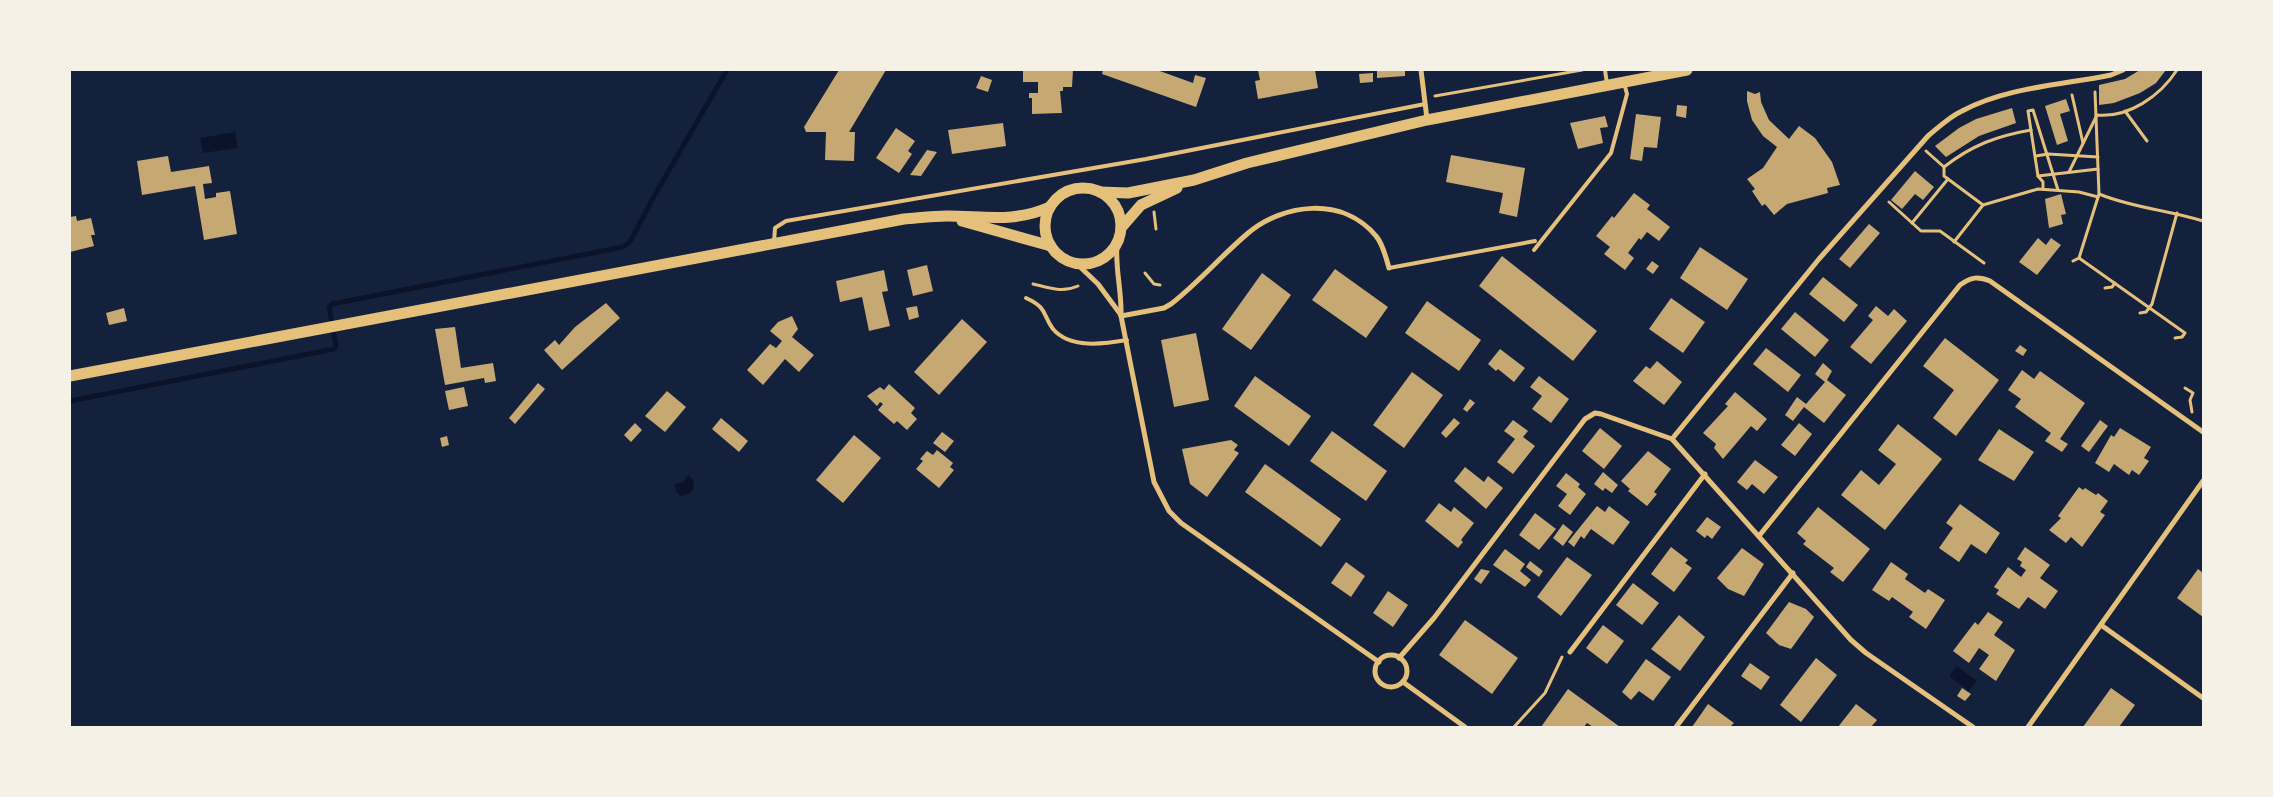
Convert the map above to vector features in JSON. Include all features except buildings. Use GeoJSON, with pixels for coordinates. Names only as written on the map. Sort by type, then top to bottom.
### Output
{"type":"FeatureCollection","features":[{"type":"Feature","properties":{"kind":"main road"},"geometry":{"type":"LineString","coordinates":[[70,376],[904,219],[946,216],[991,219],[1031,216],[1050,207],[1062,195],[1078,189],[1128,193],[1194,180],[1247,163],[1427,120],[1687,70]]}},
{"type":"Feature","properties":{"kind":"main road"},"geometry":{"type":"LineString","coordinates":[[1121,228],[1141,205],[1194,180]]}},
{"type":"Feature","properties":{"kind":"main road"},"geometry":{"type":"LineString","coordinates":[[946,216],[1051,246],[1067,261],[1077,264],[1100,261],[1110,254],[1117,245],[1121,228],[1116,207],[1100,192]]}},
{"type":"Feature","properties":{"kind":"main road"},"geometry":{"type":"LineString","coordinates":[[1050,207],[1045,227],[1051,246]]}},
{"type":"Feature","properties":{"kind":"street"},"geometry":{"type":"LineString","coordinates":[[1421,70],[1427,120]]}},
{"type":"Feature","properties":{"kind":"street"},"geometry":{"type":"LineString","coordinates":[[1672,439],[1819,259],[1868,206],[1928,136],[1961,111],[1981,102],[2011,93],[2111,75],[2123,70]]}},
{"type":"Feature","properties":{"kind":"street"},"geometry":{"type":"LineString","coordinates":[[1121,316],[1164,308],[1171,304],[1254,229],[1268,220],[1284,214],[1311,208],[1333,208],[1350,214],[1362,222],[1378,238],[1390,268]]}},
{"type":"Feature","properties":{"kind":"street"},"geometry":{"type":"LineString","coordinates":[[1117,245],[1121,316],[1154,482],[1169,512],[1181,523],[1379,662]]}},
{"type":"Feature","properties":{"kind":"street"},"geometry":{"type":"LineString","coordinates":[[1077,264],[1098,284],[1121,316]]}},
{"type":"Feature","properties":{"kind":"street"},"geometry":{"type":"LineString","coordinates":[[1759,536],[1960,285],[1974,278],[1990,281],[2203,432]]}},
{"type":"Feature","properties":{"kind":"street"},"geometry":{"type":"LineString","coordinates":[[1399,658],[1434,618],[1585,419],[1595,413],[1672,439],[1851,640],[1866,653],[1973,727]]}},
{"type":"Feature","properties":{"kind":"street"},"geometry":{"type":"LineString","coordinates":[[1570,652],[1705,474]]}},
{"type":"Feature","properties":{"kind":"street"},"geometry":{"type":"LineString","coordinates":[[2028,727],[2203,481]]}},
{"type":"Feature","properties":{"kind":"street"},"geometry":{"type":"LineString","coordinates":[[1676,727],[1793,573]]}},
{"type":"Feature","properties":{"kind":"street"},"geometry":{"type":"LineString","coordinates":[[2101,625],[2203,698]]}},
{"type":"Feature","properties":{"kind":"street"},"geometry":{"type":"LineString","coordinates":[[1389,656],[1399,658],[1405,664],[1407,670],[1403,682],[1393,687],[1382,684],[1376,674],[1379,662],[1389,656]]}},
{"type":"Feature","properties":{"kind":"street"},"geometry":{"type":"LineString","coordinates":[[1403,682],[1465,727]]}},
{"type":"Feature","properties":{"kind":"lane"},"geometry":{"type":"LineString","coordinates":[[1605,70],[1608,84]]}},
{"type":"Feature","properties":{"kind":"lane"},"geometry":{"type":"LineString","coordinates":[[1534,250],[1610,153],[1627,94],[1624,81]]}},
{"type":"Feature","properties":{"kind":"lane"},"geometry":{"type":"LineString","coordinates":[[774,242],[775,228],[786,221],[1146,160],[1424,101]]}},
{"type":"Feature","properties":{"kind":"lane"},"geometry":{"type":"LineString","coordinates":[[1390,268],[1535,241]]}},
{"type":"Feature","properties":{"kind":"lane"},"geometry":{"type":"LineString","coordinates":[[1026,298],[1045,310],[1053,329],[1067,339],[1087,344],[1127,340]]}},
{"type":"Feature","properties":{"kind":"path"},"geometry":{"type":"LineString","coordinates":[[1424,101],[1582,70]]}},
{"type":"Feature","properties":{"kind":"path"},"geometry":{"type":"LineString","coordinates":[[2096,115],[2109,116],[2135,108],[2169,82],[2177,70]]}},
{"type":"Feature","properties":{"kind":"path"},"geometry":{"type":"LineString","coordinates":[[2079,258],[2099,196],[2095,92]]}},
{"type":"Feature","properties":{"kind":"path"},"geometry":{"type":"LineString","coordinates":[[2072,95],[2083,143]]}},
{"type":"Feature","properties":{"kind":"path"},"geometry":{"type":"LineString","coordinates":[[2044,189],[2043,182],[2038,176],[2028,111],[2033,110],[2058,190]]}},
{"type":"Feature","properties":{"kind":"path"},"geometry":{"type":"LineString","coordinates":[[2125,111],[2147,141]]}},
{"type":"Feature","properties":{"kind":"path"},"geometry":{"type":"LineString","coordinates":[[2069,172],[2096,115]]}},
{"type":"Feature","properties":{"kind":"path"},"geometry":{"type":"LineString","coordinates":[[1944,167],[1955,158],[1997,136],[2031,130]]}},
{"type":"Feature","properties":{"kind":"path"},"geometry":{"type":"LineString","coordinates":[[1926,151],[1944,167],[1944,176],[1983,205]]}},
{"type":"Feature","properties":{"kind":"path"},"geometry":{"type":"LineString","coordinates":[[2036,156],[2048,154],[2098,157]]}},
{"type":"Feature","properties":{"kind":"path"},"geometry":{"type":"LineString","coordinates":[[2038,176],[2098,169]]}},
{"type":"Feature","properties":{"kind":"path"},"geometry":{"type":"LineString","coordinates":[[1912,223],[1948,179]]}},
{"type":"Feature","properties":{"kind":"path"},"geometry":{"type":"LineString","coordinates":[[1954,242],[1983,205],[2038,188],[2099,196],[2144,209],[2177,213],[2203,221]]}},
{"type":"Feature","properties":{"kind":"path"},"geometry":{"type":"LineString","coordinates":[[1889,202],[1921,231],[1940,231],[1984,263]]}},
{"type":"Feature","properties":{"kind":"path"},"geometry":{"type":"LineString","coordinates":[[1154,207],[1156,229]]}},
{"type":"Feature","properties":{"kind":"path"},"geometry":{"type":"LineString","coordinates":[[2140,313],[2146,312],[2149,308],[2177,213]]}},
{"type":"Feature","properties":{"kind":"path"},"geometry":{"type":"LineString","coordinates":[[2072,260],[2079,258]]}},
{"type":"Feature","properties":{"kind":"path"},"geometry":{"type":"LineString","coordinates":[[2079,258],[2185,333],[2182,337],[2175,338]]}},
{"type":"Feature","properties":{"kind":"path"},"geometry":{"type":"LineString","coordinates":[[1144,273],[1154,284],[1160,285]]}},
{"type":"Feature","properties":{"kind":"path"},"geometry":{"type":"LineString","coordinates":[[1033,284],[1057,290],[1067,290],[1078,286]]}},
{"type":"Feature","properties":{"kind":"path"},"geometry":{"type":"LineString","coordinates":[[2105,288],[2112,288],[2115,284]]}},
{"type":"Feature","properties":{"kind":"path"},"geometry":{"type":"LineString","coordinates":[[2185,388],[2193,393],[2190,406],[2198,416]]}},
{"type":"Feature","properties":{"kind":"path"},"geometry":{"type":"LineString","coordinates":[[1514,727],[1545,693],[1559,662],[1564,654],[1570,652]]}},
{"type":"Feature","properties":{"kind":"water"},"geometry":{"type":"Polygon","coordinates":[[[235,132],[238,148],[203,153],[200,138],[235,132]]]}},
{"type":"Feature","properties":{"kind":"water"},"geometry":{"type":"Polygon","coordinates":[[[688,475],[693,480],[694,488],[689,494],[681,496],[677,493],[674,484],[683,482],[688,475]]]}},
{"type":"Feature","properties":{"kind":"water"},"geometry":{"type":"Polygon","coordinates":[[[1957,666],[1977,681],[1969,691],[1949,676],[1957,666]]]}},
{"type":"Feature","properties":{"kind":"waterway"},"geometry":{"type":"LineString","coordinates":[[70,401],[334,349],[336,346],[329,307],[332,304],[623,247],[630,242],[653,198],[727,70]]}}]}
